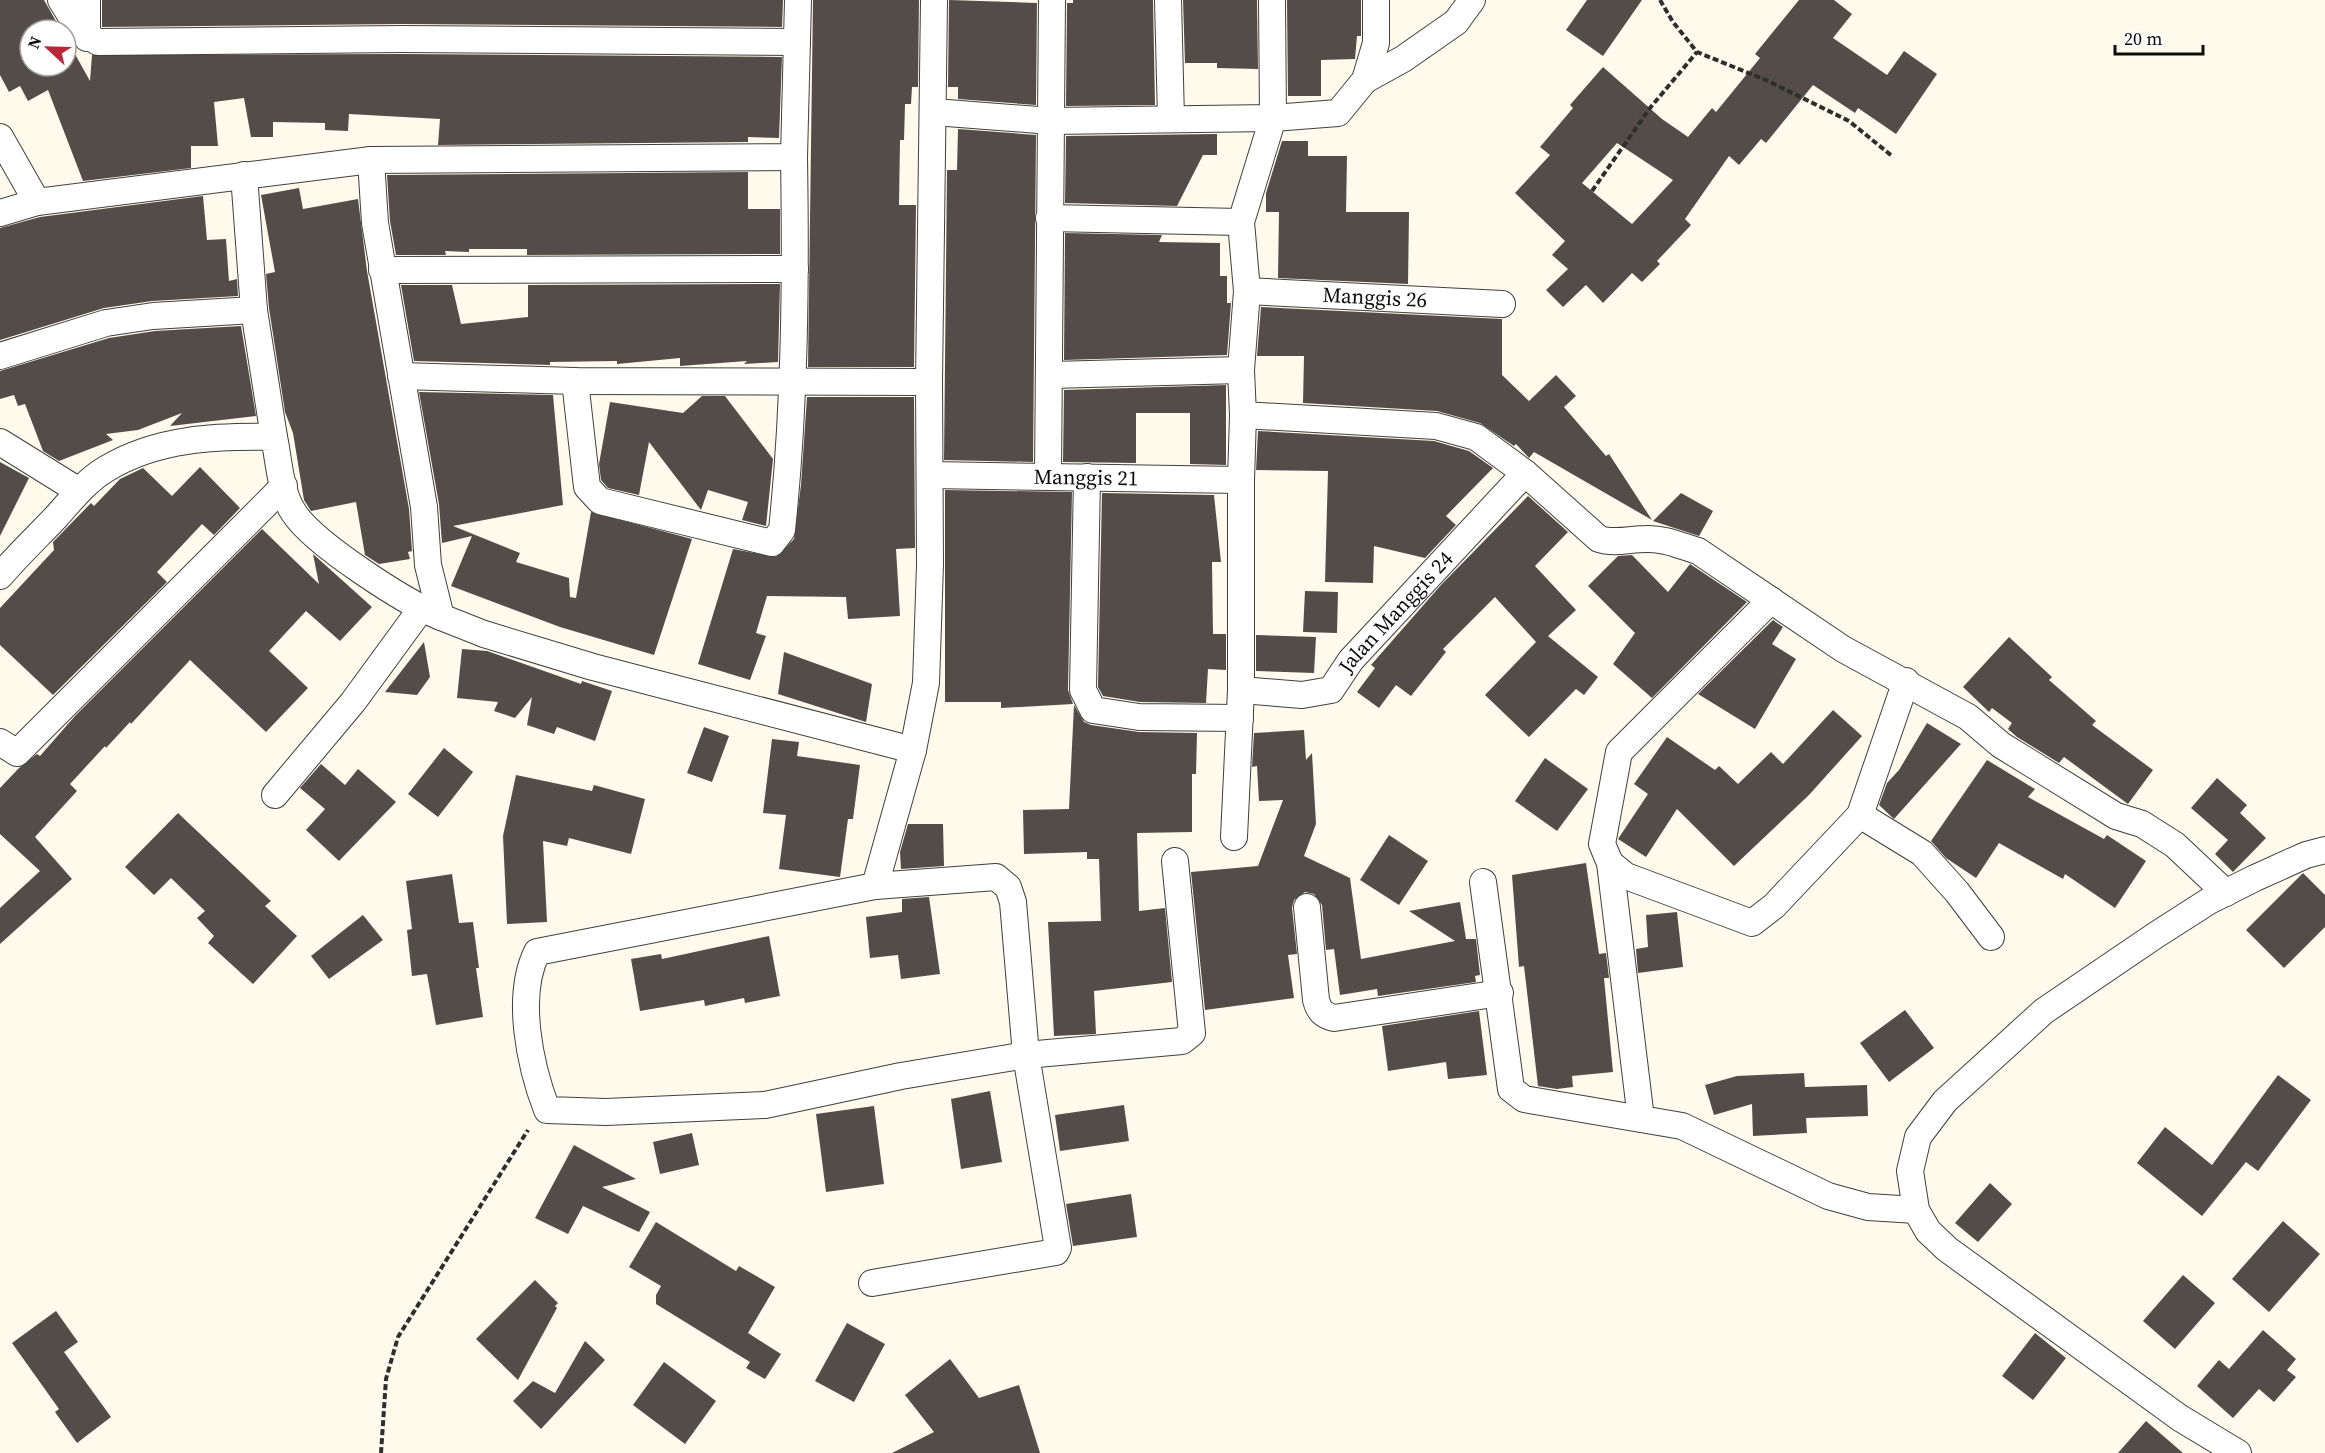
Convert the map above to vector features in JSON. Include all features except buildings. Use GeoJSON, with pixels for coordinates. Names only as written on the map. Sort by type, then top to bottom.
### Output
{"type":"FeatureCollection","features":[{"type":"Feature","properties":{"kind":"street"},"geometry":{"type":"LineString","coordinates":[[61,0],[81,32],[87,38],[98,42],[401,39],[797,42]]}},
{"type":"Feature","properties":{"kind":"street"},"geometry":{"type":"LineString","coordinates":[[87,0],[87,38]]}},
{"type":"Feature","properties":{"kind":"street"},"geometry":{"type":"LineString","coordinates":[[575,381],[587,487],[600,501],[772,543],[782,530],[792,382],[798,0]]}},
{"type":"Feature","properties":{"kind":"street"},"geometry":{"type":"LineString","coordinates":[[876,886],[914,750],[926,683],[934,0]]}},
{"type":"Feature","properties":{"kind":"street"},"geometry":{"type":"LineString","coordinates":[[1048,475],[1051,375],[1049,218],[1052,0]]}},
{"type":"Feature","properties":{"kind":"street"},"geometry":{"type":"LineString","coordinates":[[1168,0],[1171,119]]}},
{"type":"Feature","properties":{"kind":"street"},"geometry":{"type":"LineString","coordinates":[[1234,837],[1241,690],[1240,480],[1243,416],[1241,370],[1247,291],[1241,222],[1273,118],[1272,0]]}},
{"type":"Feature","properties":{"kind":"street"},"geometry":{"type":"LineString","coordinates":[[1365,80],[1376,43],[1376,0]]}},
{"type":"Feature","properties":{"kind":"street"},"geometry":{"type":"LineString","coordinates":[[934,112],[1051,120],[1273,118],[1338,113],[1365,80],[1403,59],[1456,22],[1472,0]]}},
{"type":"Feature","properties":{"kind":"street"},"geometry":{"type":"LineString","coordinates":[[0,138],[37,202]]}},
{"type":"Feature","properties":{"kind":"street"},"geometry":{"type":"LineString","coordinates":[[0,213],[37,202],[244,174],[371,160],[794,157]]}},
{"type":"Feature","properties":{"kind":"street"},"geometry":{"type":"LineString","coordinates":[[275,795],[431,613],[424,507],[382,270],[375,223],[371,160]]}},
{"type":"Feature","properties":{"kind":"street"},"geometry":{"type":"LineString","coordinates":[[244,174],[254,310],[284,486],[294,513],[320,539],[374,580],[431,613],[484,634],[593,667],[914,750]]}},
{"type":"Feature","properties":{"kind":"street"},"geometry":{"type":"LineString","coordinates":[[1049,218],[1241,222]]}},
{"type":"Feature","properties":{"kind":"street"},"geometry":{"type":"LineString","coordinates":[[382,270],[795,269]]}},
{"type":"Feature","properties":{"kind":"street","name":"Manggis 26"},"geometry":{"type":"LineString","coordinates":[[1247,291],[1502,304]]}},
{"type":"Feature","properties":{"kind":"street"},"geometry":{"type":"LineString","coordinates":[[0,357],[106,323],[153,316],[254,310]]}},
{"type":"Feature","properties":{"kind":"street"},"geometry":{"type":"LineString","coordinates":[[1051,375],[1241,370]]}},
{"type":"Feature","properties":{"kind":"street"},"geometry":{"type":"LineString","coordinates":[[401,376],[575,381],[929,382]]}},
{"type":"Feature","properties":{"kind":"street"},"geometry":{"type":"LineString","coordinates":[[1243,416],[1436,426],[1476,437],[1525,473],[1599,539],[1610,543],[1649,538],[1698,551],[1843,648],[1968,717],[2001,745],[2116,816],[2142,824],[2175,844],[2226,893]]}},
{"type":"Feature","properties":{"kind":"street"},"geometry":{"type":"LineString","coordinates":[[0,576],[79,491],[104,470],[131,456],[170,443],[204,438],[274,437]]}},
{"type":"Feature","properties":{"kind":"street"},"geometry":{"type":"LineString","coordinates":[[0,442],[79,491]]}},
{"type":"Feature","properties":{"kind":"street","name":"Jalan Manggis 24"},"geometry":{"type":"LineString","coordinates":[[1241,690],[1302,695],[1331,690],[1351,660],[1525,473]]}},
{"type":"Feature","properties":{"kind":"street","name":"Manggis 21"},"geometry":{"type":"LineString","coordinates":[[930,475],[1048,475],[1240,480]]}},
{"type":"Feature","properties":{"kind":"street"},"geometry":{"type":"LineString","coordinates":[[1087,477],[1083,690],[1093,710],[1139,717],[1240,718]]}},
{"type":"Feature","properties":{"kind":"street"},"geometry":{"type":"LineString","coordinates":[[6,755],[284,486]]}},
{"type":"Feature","properties":{"kind":"street"},"geometry":{"type":"LineString","coordinates":[[1641,1119],[1610,863],[1602,844],[1619,752],[1771,600]]}},
{"type":"Feature","properties":{"kind":"street"},"geometry":{"type":"LineString","coordinates":[[1610,863],[1626,876],[1752,923],[1774,906],[1860,815],[1906,681]]}},
{"type":"Feature","properties":{"kind":"street"},"geometry":{"type":"LineString","coordinates":[[1860,815],[1922,853],[1957,892],[1991,937]]}},
{"type":"Feature","properties":{"kind":"street"},"geometry":{"type":"LineString","coordinates":[[2238,1453],[2180,1418],[1947,1249],[1928,1230],[1916,1210],[1910,1171],[1918,1137],[1945,1101],[2044,1011],[2156,935],[2226,893],[2306,855],[2325,850]]}},
{"type":"Feature","properties":{"kind":"street"},"geometry":{"type":"LineString","coordinates":[[872,1283],[1056,1252],[1059,1240],[1026,1055],[1013,902],[1008,887],[996,877],[876,886],[537,952],[527,981],[526,1015],[538,1087],[547,1110],[606,1112],[765,1105],[901,1076],[1026,1055],[1182,1041],[1192,1033],[1175,861]]}},
{"type":"Feature","properties":{"kind":"street"},"geometry":{"type":"LineString","coordinates":[[1483,882],[1500,993],[1511,1089],[1516,1095],[1524,1099],[1682,1126],[1828,1196],[1868,1207],[1916,1210]]}},
{"type":"Feature","properties":{"kind":"street"},"geometry":{"type":"LineString","coordinates":[[1307,907],[1316,1000],[1318,1010],[1326,1016],[1334,1018],[1500,993]]}},
{"type":"Feature","properties":{"kind":"path"},"geometry":{"type":"LineString","coordinates":[[1660,0],[1697,52],[1768,81],[1849,121],[1892,156]]}},
{"type":"Feature","properties":{"kind":"path"},"geometry":{"type":"LineString","coordinates":[[1592,191],[1650,108],[1697,52]]}},
{"type":"Feature","properties":{"kind":"path"},"geometry":{"type":"LineString","coordinates":[[381,1453],[386,1379],[398,1337],[503,1167],[527,1131],[547,1110]]}}]}
